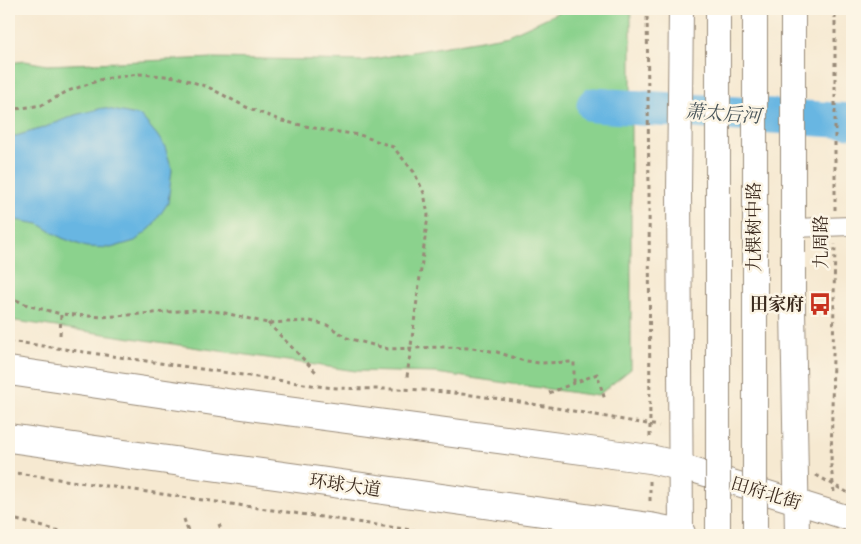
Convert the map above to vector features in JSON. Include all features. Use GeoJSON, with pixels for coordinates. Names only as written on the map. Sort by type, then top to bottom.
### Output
{"type":"FeatureCollection","features":[{"type":"Feature","properties":{"kind":"main road","name":"九棵树中路"},"geometry":{"type":"LineString","coordinates":[[718,9],[718,535]]}},
{"type":"Feature","properties":{"kind":"main road","name":"九棵树中路"},"geometry":{"type":"LineString","coordinates":[[755,9],[755,535]]}},
{"type":"Feature","properties":{"kind":"main road"},"geometry":{"type":"LineString","coordinates":[[681,14],[679,191],[680,466],[685,535]]}},
{"type":"Feature","properties":{"kind":"main road"},"geometry":{"type":"LineString","coordinates":[[793,15],[792,196],[797,535]]}},
{"type":"Feature","properties":{"kind":"main road"},"geometry":{"type":"LineString","coordinates":[[9,370],[227,403],[650,458],[680,466]]}},
{"type":"Feature","properties":{"kind":"main road","name":"环球大道"},"geometry":{"type":"LineString","coordinates":[[9,438],[650,527],[685,535]]}},
{"type":"Feature","properties":{"kind":"main road","name":"田府北街"},"geometry":{"type":"LineString","coordinates":[[680,466],[844,516]]}},
{"type":"Feature","properties":{"kind":"street"},"geometry":{"type":"LineString","coordinates":[[793,228],[844,227]]}},
{"type":"Feature","properties":{"kind":"path"},"geometry":{"type":"LineString","coordinates":[[646,9],[649,190],[650,527]]}},
{"type":"Feature","properties":{"kind":"path","name":"九周路"},"geometry":{"type":"LineString","coordinates":[[835,9],[835,198],[844,227],[831,466],[844,516]]}},
{"type":"Feature","properties":{"kind":"path"},"geometry":{"type":"LineString","coordinates":[[9,110],[42,105],[68,91],[102,79],[138,74],[177,77],[208,87],[246,107],[282,121],[360,135],[392,147],[414,172],[424,193],[428,215],[407,377]]}},
{"type":"Feature","properties":{"kind":"path"},"geometry":{"type":"LineString","coordinates":[[9,297],[30,306],[62,314],[102,317],[193,310],[221,312],[267,323],[310,321],[327,325],[347,338],[388,349],[472,348],[497,352],[521,360],[539,363],[574,362],[574,383]]}},
{"type":"Feature","properties":{"kind":"path"},"geometry":{"type":"LineString","coordinates":[[60,335],[62,314]]}},
{"type":"Feature","properties":{"kind":"path"},"geometry":{"type":"LineString","coordinates":[[267,323],[316,372]]}},
{"type":"Feature","properties":{"kind":"path"},"geometry":{"type":"LineString","coordinates":[[9,341],[325,388],[419,390],[473,396],[681,430]]}},
{"type":"Feature","properties":{"kind":"path"},"geometry":{"type":"LineString","coordinates":[[549,393],[597,374],[605,400]]}},
{"type":"Feature","properties":{"kind":"path"},"geometry":{"type":"LineString","coordinates":[[9,472],[446,535]]}},
{"type":"Feature","properties":{"kind":"path"},"geometry":{"type":"LineString","coordinates":[[9,518],[75,535]]}},
{"type":"Feature","properties":{"kind":"path"},"geometry":{"type":"LineString","coordinates":[[184,519],[188,535]]}},
{"type":"Feature","properties":{"kind":"path"},"geometry":{"type":"LineString","coordinates":[[219,524],[223,535]]}},
{"type":"Feature","properties":{"kind":"green space"},"geometry":{"type":"Polygon","coordinates":[[[566,9],[631,9],[631,369],[597,396],[436,373],[356,371],[9,320],[9,63],[25,61],[47,65],[214,58],[362,61],[509,35],[566,9]]]}},
{"type":"Feature","properties":{"kind":"water"},"geometry":{"type":"Polygon","coordinates":[[[103,108],[141,116],[165,147],[172,169],[168,203],[151,228],[135,241],[111,248],[86,247],[62,238],[39,224],[9,219],[9,138],[43,128],[75,115],[103,108]]]}},
{"type":"Feature","properties":{"kind":"waterway","name":"萧太后河"},"geometry":{"type":"LineString","coordinates":[[594,105],[852,121]]}},
{"type":"Feature","properties":{"kind":"place","name":"田家府"},"geometry":{"type":"Point","coordinates":[820,304]}}]}
